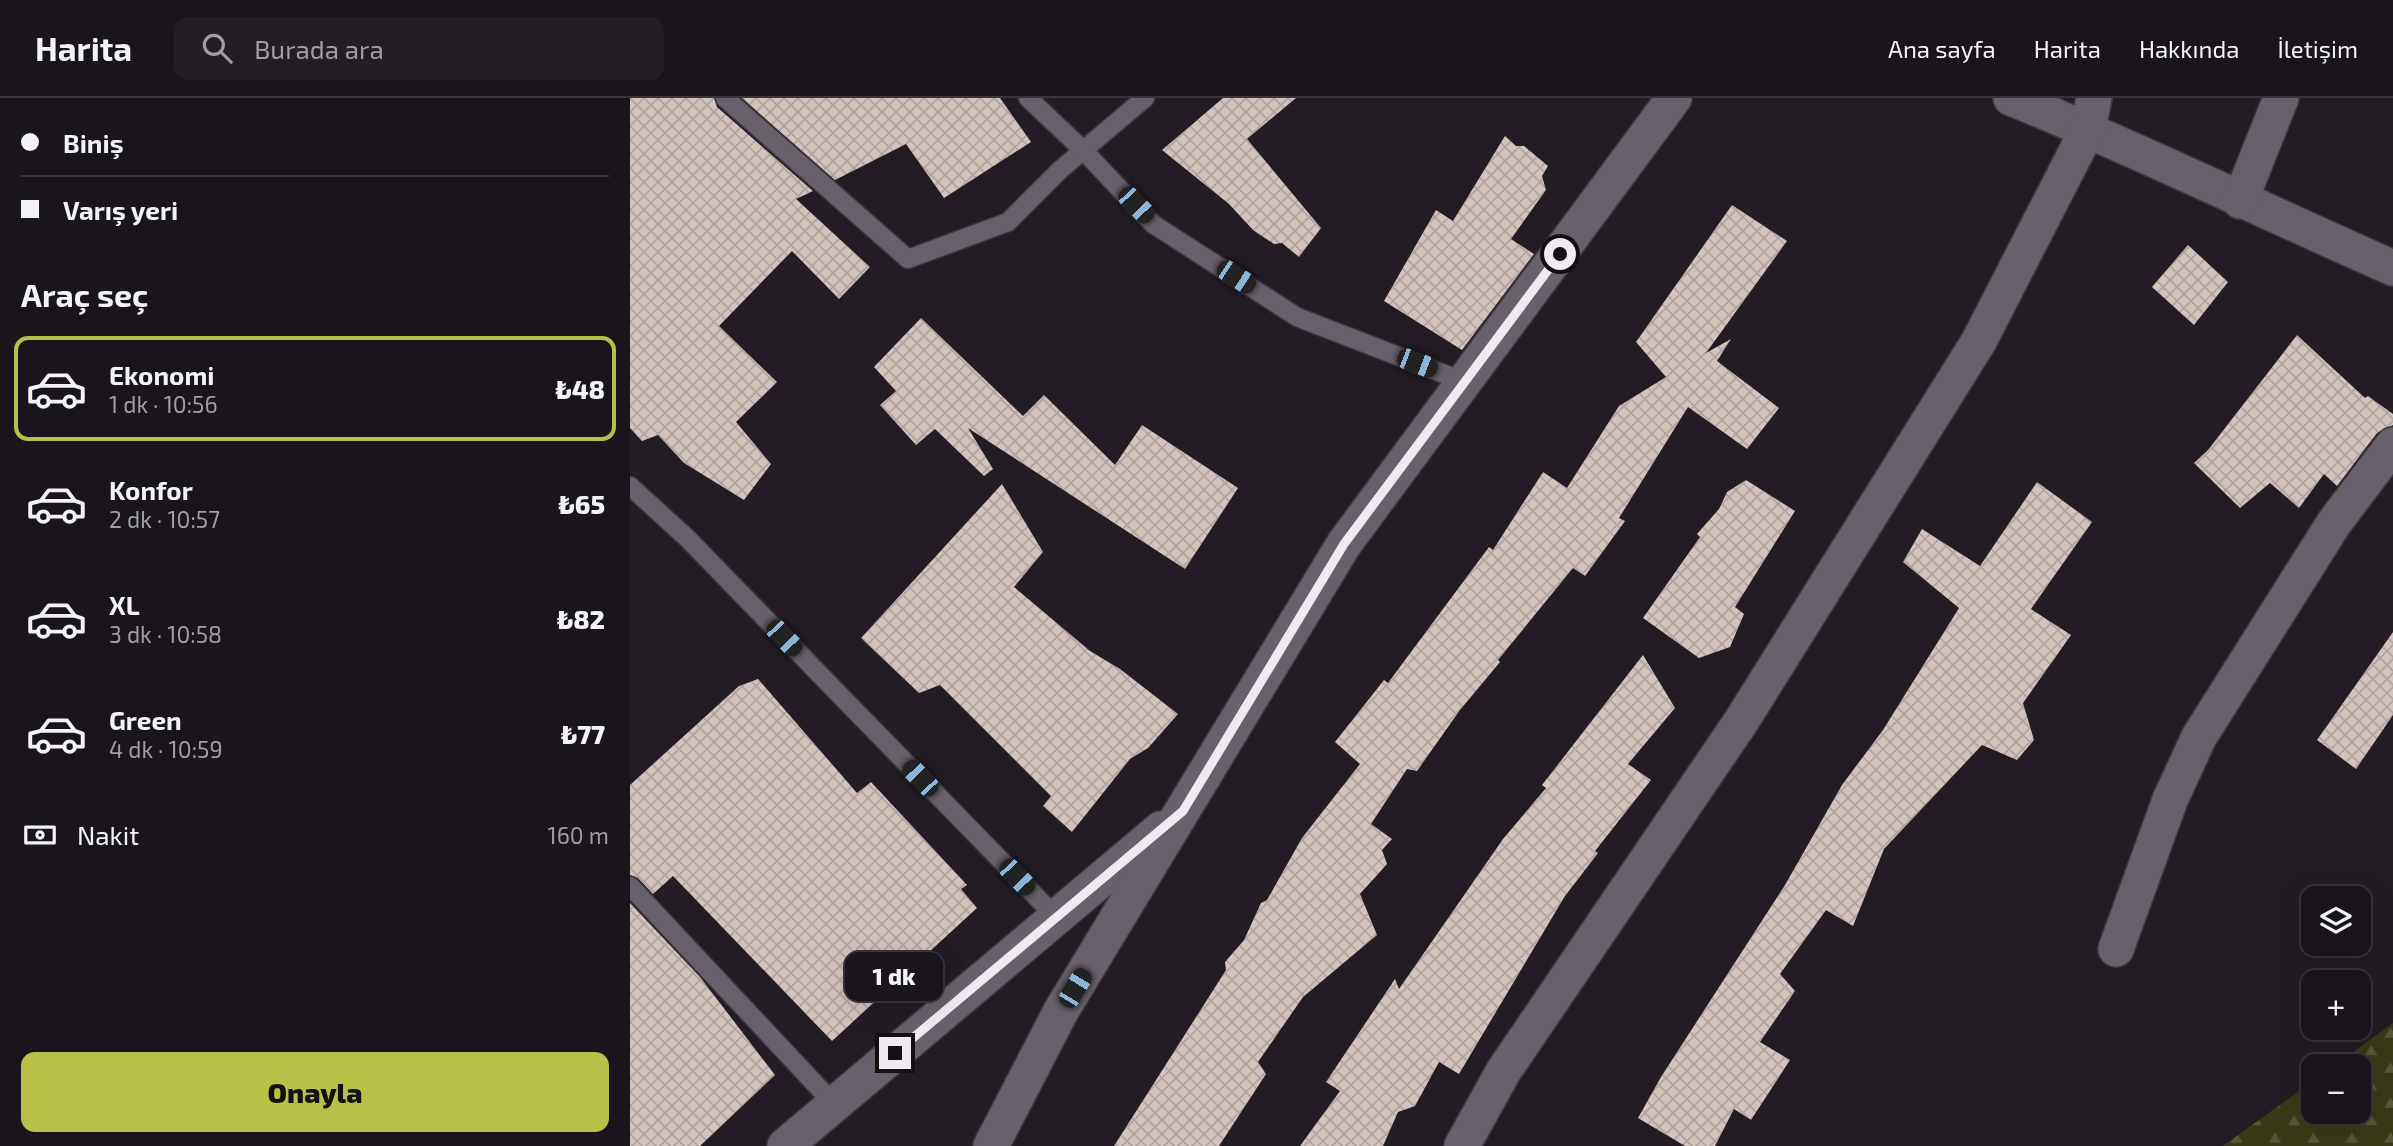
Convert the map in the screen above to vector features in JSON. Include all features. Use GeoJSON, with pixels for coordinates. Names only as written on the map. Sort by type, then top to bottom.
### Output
{"type":"FeatureCollection","features":[{"type":"Feature","properties":{"kind":"street"},"geometry":{"type":"LineString","coordinates":[[990,1146],[1061,1011],[1344,544],[1674,98]]}},
{"type":"Feature","properties":{"kind":"street"},"geometry":{"type":"LineString","coordinates":[[2011,98],[2091,114],[2240,201],[2393,268]]}},
{"type":"Feature","properties":{"kind":"street"},"geometry":{"type":"LineString","coordinates":[[2240,201],[2281,98]]}},
{"type":"Feature","properties":{"kind":"street"},"geometry":{"type":"LineString","coordinates":[[1462,1146],[1503,1072],[1742,720],[1979,341],[2091,114]]}},
{"type":"Feature","properties":{"kind":"street"},"geometry":{"type":"LineString","coordinates":[[2116,948],[2170,800],[2199,737],[2333,523],[2393,445]]}},
{"type":"Feature","properties":{"kind":"street"},"geometry":{"type":"LineString","coordinates":[[785,1146],[1183,811]]}},
{"type":"Feature","properties":{"kind":"lane"},"geometry":{"type":"LineString","coordinates":[[725,98],[908,259],[1008,222],[1083,150],[1145,98]]}},
{"type":"Feature","properties":{"kind":"lane"},"geometry":{"type":"LineString","coordinates":[[1028,98],[1083,150],[1153,224],[1297,317],[1465,382]]}},
{"type":"Feature","properties":{"kind":"lane"},"geometry":{"type":"LineString","coordinates":[[630,486],[687,538],[1056,917]]}},
{"type":"Feature","properties":{"kind":"lane"},"geometry":{"type":"LineString","coordinates":[[630,886],[834,1104]]}},
{"type":"Feature","properties":{"kind":"green space"},"geometry":{"type":"Polygon","coordinates":[[[2393,1023],[2393,1146],[2223,1146],[2301,1090],[2301,1124],[2371,1124],[2371,1054],[2350,1054],[2393,1023]]]}},
{"type":"Feature","properties":{"kind":"building"},"geometry":{"type":"Polygon","coordinates":[[[630,98],[714,98],[717,107],[813,191],[796,199],[870,267],[839,299],[792,251],[719,326],[777,382],[736,422],[771,464],[744,500],[684,463],[658,435],[642,441],[630,428],[630,98]]]}},
{"type":"Feature","properties":{"kind":"building"},"geometry":{"type":"Polygon","coordinates":[[[742,98],[1000,98],[1031,142],[944,198],[906,144],[835,180],[742,98]]]}},
{"type":"Feature","properties":{"kind":"building"},"geometry":{"type":"Polygon","coordinates":[[[1223,98],[1296,98],[1247,139],[1321,228],[1299,257],[1282,243],[1274,244],[1253,230],[1229,204],[1162,150],[1223,98]]]}},
{"type":"Feature","properties":{"kind":"building"},"geometry":{"type":"Polygon","coordinates":[[[1505,136],[1516,146],[1524,146],[1548,166],[1542,176],[1546,190],[1511,239],[1534,254],[1462,350],[1384,301],[1436,210],[1453,221],[1505,136]]]}},
{"type":"Feature","properties":{"kind":"building"},"geometry":{"type":"Polygon","coordinates":[[[1732,205],[1787,241],[1706,353],[1731,339],[1717,361],[1779,408],[1747,449],[1688,407],[1619,518],[1625,521],[1585,576],[1573,568],[1498,660],[1500,662],[1460,710],[1417,771],[1407,769],[1371,824],[1392,839],[1382,850],[1387,864],[1360,894],[1377,935],[1303,997],[1258,1062],[1266,1074],[1219,1146],[1114,1146],[1226,970],[1225,962],[1244,940],[1261,903],[1267,900],[1302,838],[1360,764],[1335,742],[1384,680],[1388,683],[1489,547],[1493,550],[1543,472],[1567,488],[1619,406],[1666,377],[1636,342],[1732,205]]]}},
{"type":"Feature","properties":{"kind":"building"},"geometry":{"type":"Polygon","coordinates":[[[2188,245],[2228,282],[2194,325],[2152,287],[2188,245]]]}},
{"type":"Feature","properties":{"kind":"building"},"geometry":{"type":"Polygon","coordinates":[[[921,318],[1023,416],[1044,395],[1115,465],[1142,425],[1238,488],[1185,569],[968,428],[993,469],[984,476],[935,429],[916,445],[880,405],[896,391],[874,367],[921,318]]]}},
{"type":"Feature","properties":{"kind":"building"},"geometry":{"type":"Polygon","coordinates":[[[2297,335],[2365,398],[2368,396],[2393,414],[2393,425],[2377,433],[2337,486],[2324,474],[2299,508],[2270,483],[2240,508],[2194,463],[2208,450],[2297,335]]]}},
{"type":"Feature","properties":{"kind":"building"},"geometry":{"type":"Polygon","coordinates":[[[1746,480],[1795,511],[1735,607],[1744,614],[1730,647],[1699,658],[1643,618],[1700,537],[1697,534],[1719,509],[1727,492],[1746,480]]]}},
{"type":"Feature","properties":{"kind":"building"},"geometry":{"type":"Polygon","coordinates":[[[2037,482],[2092,522],[2031,609],[2071,635],[2023,703],[2034,740],[2017,760],[1982,745],[1884,849],[1853,926],[1826,910],[1780,974],[1795,991],[1760,1042],[1790,1060],[1751,1120],[1734,1109],[1715,1146],[1685,1146],[1638,1118],[1661,1077],[1785,885],[1842,785],[1883,730],[1959,608],[1903,562],[1922,529],[1980,566],[2037,482]]]}},
{"type":"Feature","properties":{"kind":"building"},"geometry":{"type":"Polygon","coordinates":[[[1002,484],[1043,552],[1014,587],[1090,651],[1120,669],[1178,714],[1148,748],[1130,759],[1072,832],[1043,806],[1051,796],[940,685],[919,693],[861,638],[1002,484]]]}},
{"type":"Feature","properties":{"kind":"building"},"geometry":{"type":"Polygon","coordinates":[[[2393,632],[2393,715],[2356,769],[2317,740],[2393,632]]]}},
{"type":"Feature","properties":{"kind":"building"},"geometry":{"type":"Polygon","coordinates":[[[1643,655],[1675,708],[1628,764],[1651,780],[1595,851],[1598,853],[1565,896],[1459,1074],[1439,1062],[1415,1106],[1398,1112],[1383,1146],[1300,1146],[1340,1091],[1326,1082],[1395,979],[1399,989],[1503,839],[1546,788],[1542,785],[1643,655]]]}},
{"type":"Feature","properties":{"kind":"building"},"geometry":{"type":"Polygon","coordinates":[[[758,679],[857,793],[871,782],[967,885],[961,889],[977,908],[832,1041],[673,876],[653,894],[638,878],[630,875],[630,785],[739,686],[758,679]]]}},
{"type":"Feature","properties":{"kind":"building"},"geometry":{"type":"Polygon","coordinates":[[[630,903],[700,977],[775,1075],[700,1146],[630,1146],[630,903]]]}},
{"type":"Feature","properties":{"kind":"route"},"geometry":{"type":"LineString","coordinates":[[895,1053],[1183,811],[1344,544],[1560,254]]}}]}
